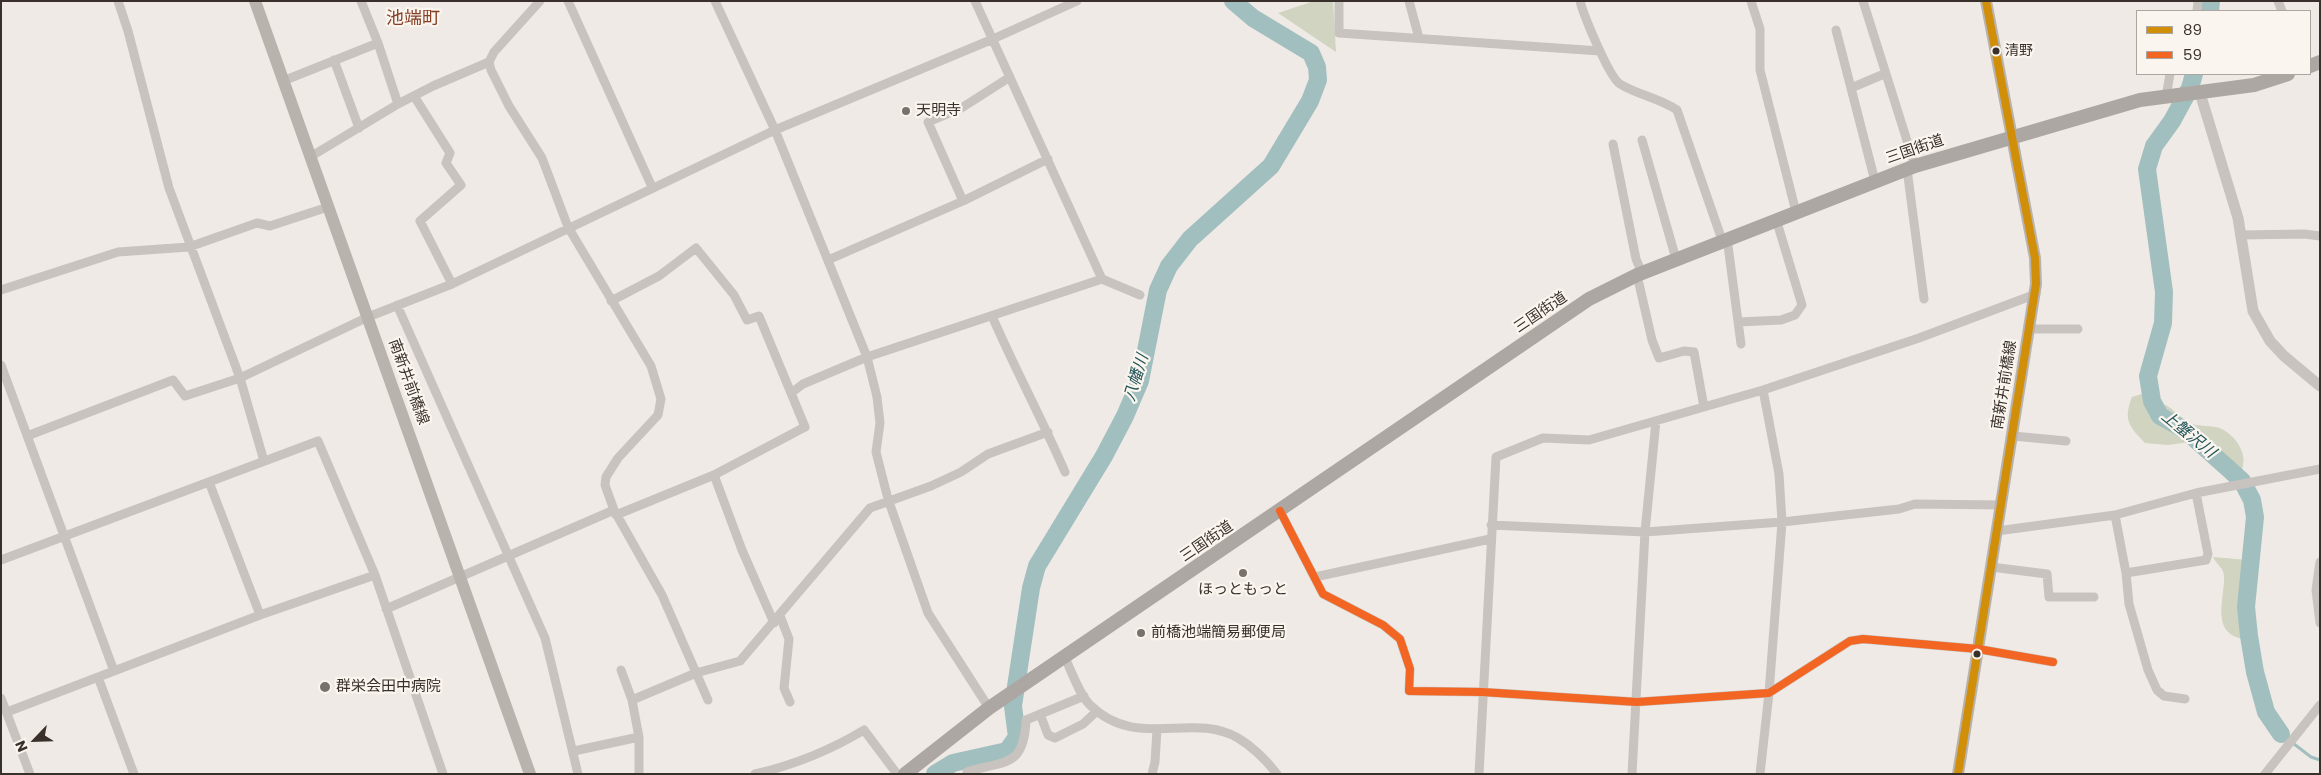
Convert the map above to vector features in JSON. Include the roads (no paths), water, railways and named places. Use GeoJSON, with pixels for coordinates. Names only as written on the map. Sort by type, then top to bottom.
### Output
{"type":"FeatureCollection","features":[{"type":"Feature","properties":{"kind":"main road","name":"南新井前橋線"},"geometry":{"type":"LineString","coordinates":[[254,1],[530,774]]}},
{"type":"Feature","properties":{"kind":"main road","name":"南新井前橋線"},"geometry":{"type":"LineString","coordinates":[[1958,774],[2036,294],[2035,258],[1986,1]]}},
{"type":"Feature","properties":{"kind":"main road","name":"三国街道"},"geometry":{"type":"LineString","coordinates":[[906,774],[989,708],[1589,299],[1640,274],[1724,239],[1911,168],[2013,135],[2140,100],[2254,85],[2285,75]]}},
{"type":"Feature","properties":{"kind":"street"},"geometry":{"type":"LineString","coordinates":[[118,1],[128,31],[168,188],[240,378],[264,461]]}},
{"type":"Feature","properties":{"kind":"street"},"geometry":{"type":"LineString","coordinates":[[361,1],[378,43],[398,104]]}},
{"type":"Feature","properties":{"kind":"street"},"geometry":{"type":"LineString","coordinates":[[540,1],[494,52],[489,62],[490,70],[509,106],[542,158],[568,227],[598,273],[611,301],[651,366],[657,382],[661,399],[658,415],[618,458],[606,477],[605,485],[615,512],[662,595],[708,700]]}},
{"type":"Feature","properties":{"kind":"street"},"geometry":{"type":"LineString","coordinates":[[568,1],[652,187]]}},
{"type":"Feature","properties":{"kind":"street"},"geometry":{"type":"LineString","coordinates":[[715,1],[774,130],[867,358],[877,397],[880,423],[876,452],[888,500],[928,613],[989,708]]}},
{"type":"Feature","properties":{"kind":"street"},"geometry":{"type":"LineString","coordinates":[[975,1],[1102,279]]}},
{"type":"Feature","properties":{"kind":"street"},"geometry":{"type":"LineString","coordinates":[[27,436],[173,380],[185,396],[240,378],[368,317],[452,284],[774,130],[993,39],[1077,1]]}},
{"type":"Feature","properties":{"kind":"street"},"geometry":{"type":"LineString","coordinates":[[1339,1],[1340,33],[1600,50]]}},
{"type":"Feature","properties":{"kind":"street"},"geometry":{"type":"LineString","coordinates":[[1409,1],[1419,38]]}},
{"type":"Feature","properties":{"kind":"street"},"geometry":{"type":"LineString","coordinates":[[1580,1],[1600,50],[1618,83],[1666,103],[1677,110],[1724,239],[1741,344]]}},
{"type":"Feature","properties":{"kind":"street"},"geometry":{"type":"LineString","coordinates":[[1751,1],[1760,29],[1760,70],[1796,212]]}},
{"type":"Feature","properties":{"kind":"street"},"geometry":{"type":"LineString","coordinates":[[1863,1],[1911,168],[1924,299]]}},
{"type":"Feature","properties":{"kind":"street"},"geometry":{"type":"LineString","coordinates":[[1836,30],[1875,181]]}},
{"type":"Feature","properties":{"kind":"street"},"geometry":{"type":"LineString","coordinates":[[283,81],[378,43]]}},
{"type":"Feature","properties":{"kind":"street"},"geometry":{"type":"LineString","coordinates":[[334,60],[359,128]]}},
{"type":"Feature","properties":{"kind":"street"},"geometry":{"type":"LineString","coordinates":[[310,157],[398,104],[489,62]]}},
{"type":"Feature","properties":{"kind":"street"},"geometry":{"type":"LineString","coordinates":[[1851,88],[1884,74]]}},
{"type":"Feature","properties":{"kind":"street"},"geometry":{"type":"LineString","coordinates":[[2171,75],[2184,95],[2238,218],[2252,312],[2270,341],[2284,356],[2320,386]]}},
{"type":"Feature","properties":{"kind":"street"},"geometry":{"type":"LineString","coordinates":[[963,202],[928,122],[963,107],[1010,77]]}},
{"type":"Feature","properties":{"kind":"street"},"geometry":{"type":"LineString","coordinates":[[414,96],[450,153],[446,163],[460,185],[420,220],[452,284]]}},
{"type":"Feature","properties":{"kind":"street"},"geometry":{"type":"LineString","coordinates":[[1642,140],[1676,259]]}},
{"type":"Feature","properties":{"kind":"street"},"geometry":{"type":"LineString","coordinates":[[1614,144],[1652,340],[1659,358],[1684,351],[1694,352],[1704,407]]}},
{"type":"Feature","properties":{"kind":"street"},"geometry":{"type":"LineString","coordinates":[[828,260],[963,202],[1048,159]]}},
{"type":"Feature","properties":{"kind":"street"},"geometry":{"type":"LineString","coordinates":[[1,290],[118,252],[189,247],[257,223],[270,226],[328,207]]}},
{"type":"Feature","properties":{"kind":"street"},"geometry":{"type":"LineString","coordinates":[[1738,322],[1781,320],[1795,315],[1802,304],[1776,219]]}},
{"type":"Feature","properties":{"kind":"street"},"geometry":{"type":"LineString","coordinates":[[2240,235],[2304,234],[2320,236]]}},
{"type":"Feature","properties":{"kind":"street"},"geometry":{"type":"LineString","coordinates":[[386,609],[509,554],[714,475],[805,427],[759,316],[747,320],[734,295],[696,248],[659,276],[611,301]]}},
{"type":"Feature","properties":{"kind":"street"},"geometry":{"type":"LineString","coordinates":[[791,392],[803,384],[867,358],[1102,279],[1140,295]]}},
{"type":"Feature","properties":{"kind":"street"},"geometry":{"type":"LineString","coordinates":[[1479,774],[1490,539],[1496,456],[1543,438],[1589,440],[1763,390],[1919,338],[2036,294]]}},
{"type":"Feature","properties":{"kind":"street"},"geometry":{"type":"LineString","coordinates":[[397,305],[509,554],[544,638],[565,726],[574,751],[578,774]]}},
{"type":"Feature","properties":{"kind":"street"},"geometry":{"type":"LineString","coordinates":[[992,316],[1015,370],[1048,432],[1065,472]]}},
{"type":"Feature","properties":{"kind":"street"},"geometry":{"type":"LineString","coordinates":[[2030,328],[2078,329]]}},
{"type":"Feature","properties":{"kind":"street"},"geometry":{"type":"LineString","coordinates":[[1,365],[114,671]]}},
{"type":"Feature","properties":{"kind":"street"},"geometry":{"type":"LineString","coordinates":[[1760,774],[1770,693],[1782,522],[1779,474],[1763,390]]}},
{"type":"Feature","properties":{"kind":"street"},"geometry":{"type":"LineString","coordinates":[[1632,774],[1645,532],[1656,421]]}},
{"type":"Feature","properties":{"kind":"street"},"geometry":{"type":"LineString","coordinates":[[632,700],[696,673],[740,661],[777,620],[870,508],[931,486],[961,472],[988,454],[1048,432]]}},
{"type":"Feature","properties":{"kind":"street"},"geometry":{"type":"LineString","coordinates":[[2013,436],[2066,441]]}},
{"type":"Feature","properties":{"kind":"street"},"geometry":{"type":"LineString","coordinates":[[1,560],[318,441],[375,575],[443,774]]}},
{"type":"Feature","properties":{"kind":"street"},"geometry":{"type":"LineString","coordinates":[[1996,531],[2115,515],[2196,494],[2320,469]]}},
{"type":"Feature","properties":{"kind":"street"},"geometry":{"type":"LineString","coordinates":[[714,475],[742,550],[788,639],[784,688],[790,702]]}},
{"type":"Feature","properties":{"kind":"street"},"geometry":{"type":"LineString","coordinates":[[209,482],[260,616]]}},
{"type":"Feature","properties":{"kind":"street"},"geometry":{"type":"LineString","coordinates":[[2126,573],[2206,560],[2208,554],[2196,494]]}},
{"type":"Feature","properties":{"kind":"street"},"geometry":{"type":"LineString","coordinates":[[1491,525],[1645,532],[1782,522],[1899,509],[1916,504],[2002,505]]}},
{"type":"Feature","properties":{"kind":"street"},"geometry":{"type":"LineString","coordinates":[[1280,511],[1323,594],[1383,625],[1400,639],[1410,669],[1408,691],[1482,692],[1637,702],[1770,693],[1850,641],[1863,639],[1978,649],[2053,662]]}},
{"type":"Feature","properties":{"kind":"street"},"geometry":{"type":"LineString","coordinates":[[2115,515],[2126,573],[2132,620],[2154,684],[2157,690],[2164,696],[2185,699]]}},
{"type":"Feature","properties":{"kind":"street"},"geometry":{"type":"LineString","coordinates":[[1315,577],[1490,539]]}},
{"type":"Feature","properties":{"kind":"street"},"geometry":{"type":"LineString","coordinates":[[2320,562],[2316,590],[2320,623]]}},
{"type":"Feature","properties":{"kind":"street"},"geometry":{"type":"LineString","coordinates":[[1992,567],[2047,574],[2049,597],[2094,597]]}},
{"type":"Feature","properties":{"kind":"street"},"geometry":{"type":"LineString","coordinates":[[7,712],[260,616],[375,575]]}},
{"type":"Feature","properties":{"kind":"street"},"geometry":{"type":"LineString","coordinates":[[1065,658],[1084,696],[1105,718],[1129,728],[1196,728],[1217,730],[1237,737],[1266,760],[1277,774]]}},
{"type":"Feature","properties":{"kind":"street"},"geometry":{"type":"LineString","coordinates":[[621,670],[632,700],[639,737],[639,774]]}},
{"type":"Feature","properties":{"kind":"street"},"geometry":{"type":"LineString","coordinates":[[98,678],[134,774]]}},
{"type":"Feature","properties":{"kind":"street"},"geometry":{"type":"LineString","coordinates":[[967,772],[1013,759],[1023,746],[1026,720],[1084,696]]}},
{"type":"Feature","properties":{"kind":"street"},"geometry":{"type":"LineString","coordinates":[[1,698],[30,774]]}},
{"type":"Feature","properties":{"kind":"street"},"geometry":{"type":"LineString","coordinates":[[2265,774],[2320,706]]}},
{"type":"Feature","properties":{"kind":"street"},"geometry":{"type":"LineString","coordinates":[[1040,714],[1048,735],[1054,738],[1083,724],[1097,711]]}},
{"type":"Feature","properties":{"kind":"street"},"geometry":{"type":"LineString","coordinates":[[1152,774],[1155,762],[1157,729]]}},
{"type":"Feature","properties":{"kind":"street"},"geometry":{"type":"LineString","coordinates":[[755,774],[790,766],[834,748],[864,730],[897,774]]}},
{"type":"Feature","properties":{"kind":"street"},"geometry":{"type":"LineString","coordinates":[[574,751],[639,737]]}},
{"type":"Feature","properties":{"kind":"waterway","name":"八幡川"},"geometry":{"type":"LineString","coordinates":[[935,774],[953,763],[1007,751],[1017,737],[1013,706],[1031,588],[1037,566],[1104,456],[1125,416],[1140,381],[1158,290],[1169,266],[1190,239],[1271,166],[1310,101],[1318,80],[1317,67],[1311,53],[1253,18],[1233,1]]}},
{"type":"Feature","properties":{"kind":"waterway","name":"上蟹沢川"},"geometry":{"type":"LineString","coordinates":[[2210,10],[2211,1]]}},
{"type":"Feature","properties":{"kind":"waterway","name":"上蟹沢川"},"geometry":{"type":"LineString","coordinates":[[2194,75],[2190,88],[2172,121],[2154,146],[2147,169],[2164,292],[2163,323],[2148,376],[2152,401],[2160,416],[2185,430],[2230,470],[2242,481],[2252,500],[2255,517],[2246,607],[2249,636],[2255,672],[2266,712],[2281,734]]}},
{"type":"Feature","properties":{"kind":"waterway"},"geometry":{"type":"LineString","coordinates":[[2281,734],[2311,757],[2320,760]]}},
{"type":"Feature","properties":{"kind":"place","name":"清野"},"geometry":{"type":"Point","coordinates":[1996,51]}},
{"type":"Feature","properties":{"kind":"place","name":"天明寺"},"geometry":{"type":"Point","coordinates":[906,111]}},
{"type":"Feature","properties":{"kind":"place","name":"ほっともっと"},"geometry":{"type":"Point","coordinates":[1243,573]}},
{"type":"Feature","properties":{"kind":"place","name":"前橋池端簡易郵便局"},"geometry":{"type":"Point","coordinates":[1141,633]}},
{"type":"Feature","properties":{"kind":"place","name":"群栄会田中病院"},"geometry":{"type":"Point","coordinates":[325,687]}},
{"type":"Feature","properties":{"kind":"district","name":"池端町"},"geometry":{"type":"Point","coordinates":[413,19]}}]}
